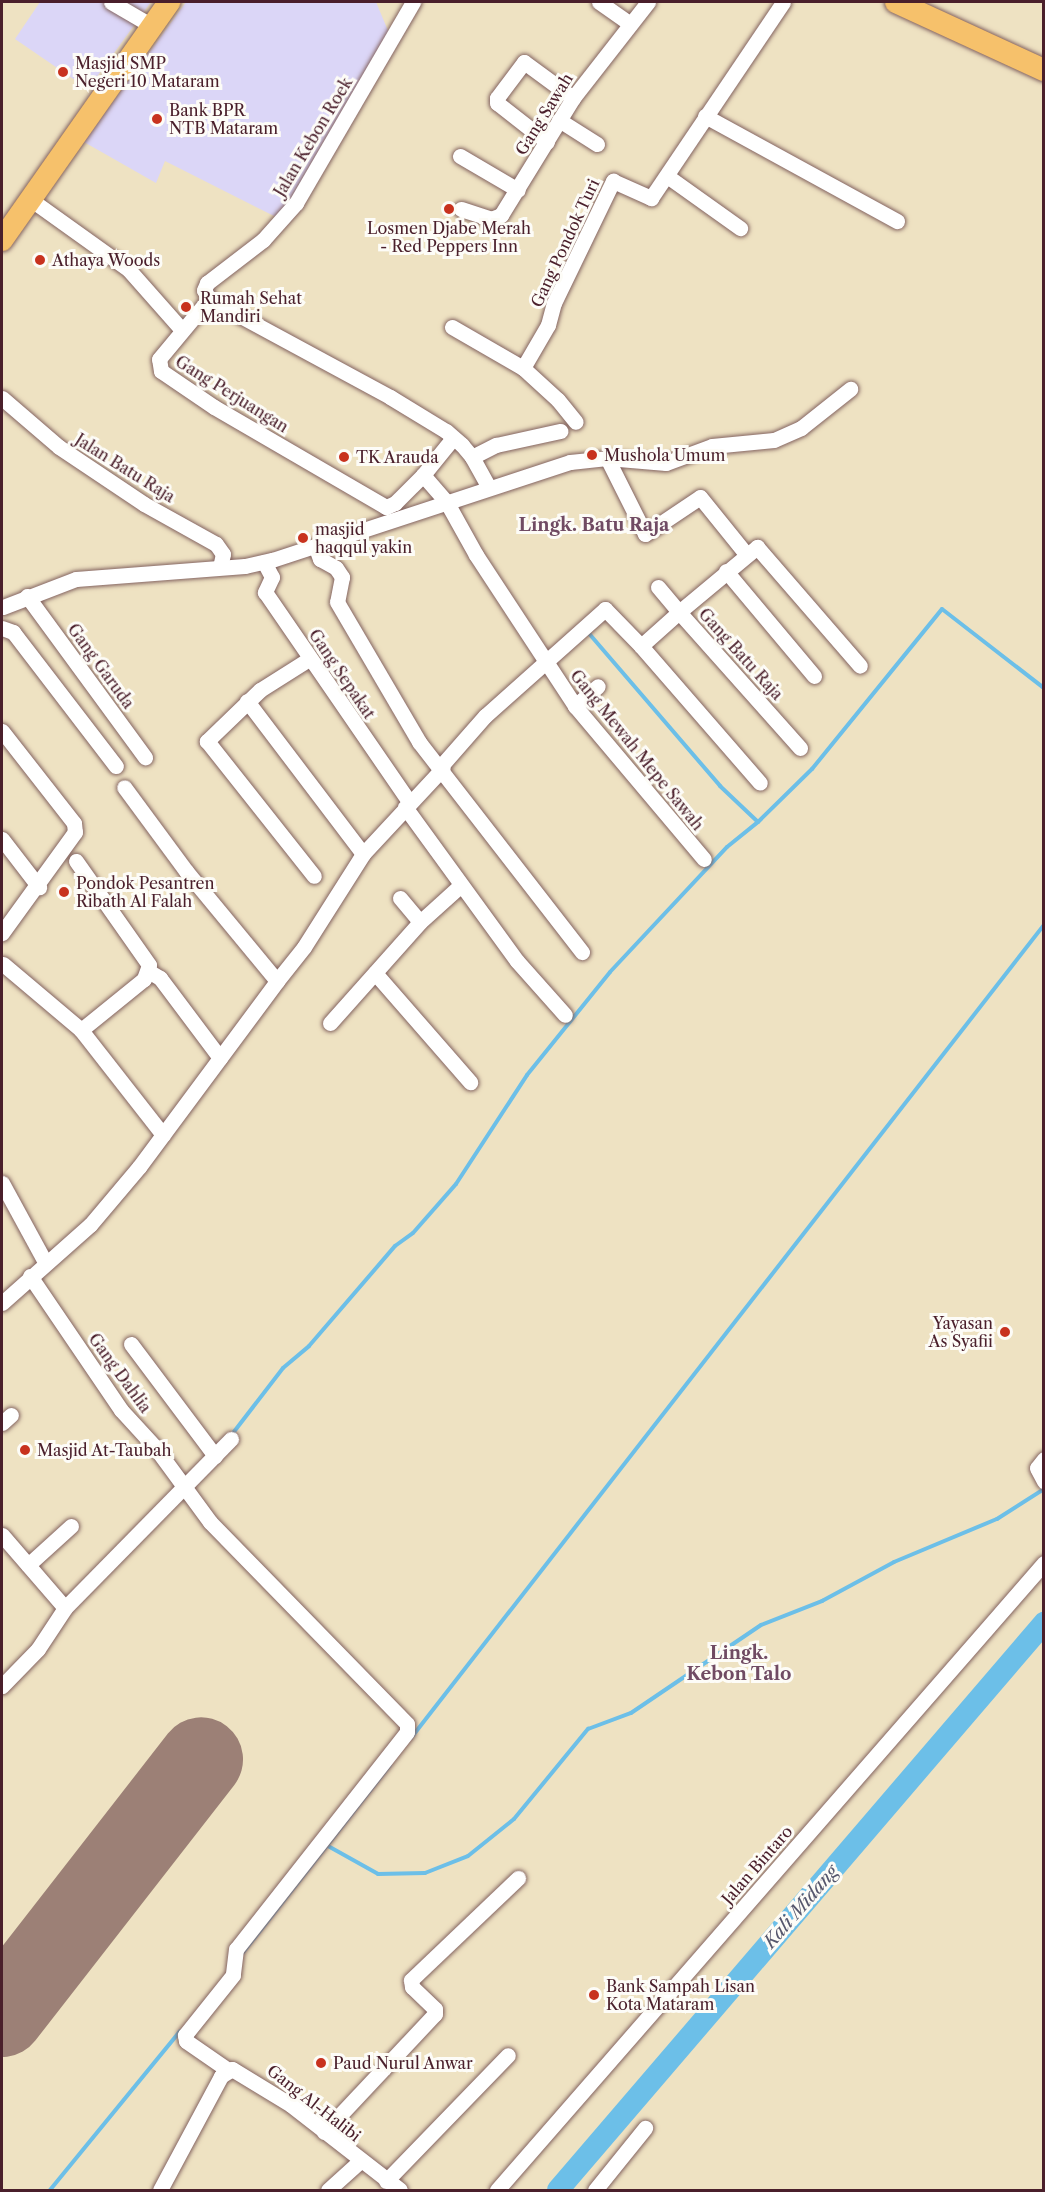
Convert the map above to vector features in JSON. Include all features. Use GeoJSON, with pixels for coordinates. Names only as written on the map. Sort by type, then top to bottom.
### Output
{"type":"FeatureCollection","features":[{"type":"Feature","properties":{"kind":"highway"},"geometry":{"type":"LineString","coordinates":[[2,240],[169,2]]}},
{"type":"Feature","properties":{"kind":"highway"},"geometry":{"type":"LineString","coordinates":[[896,2],[1044,70]]}},
{"type":"Feature","properties":{"kind":"street"},"geometry":{"type":"LineString","coordinates":[[111,2],[152,26]]}},
{"type":"Feature","properties":{"kind":"street","name":"Jalan Kebon Roek"},"geometry":{"type":"LineString","coordinates":[[209,298],[204,291],[207,283],[263,240],[296,203],[413,2]]}},
{"type":"Feature","properties":{"kind":"street"},"geometry":{"type":"LineString","coordinates":[[599,2],[630,24]]}},
{"type":"Feature","properties":{"kind":"street","name":"Gang Sawah"},"geometry":{"type":"LineString","coordinates":[[461,209],[497,219],[519,190],[573,98],[648,2]]}},
{"type":"Feature","properties":{"kind":"street","name":"Gang Pondok Turi"},"geometry":{"type":"LineString","coordinates":[[523,368],[540,342],[554,303],[613,181],[649,199],[667,176],[783,2]]}},
{"type":"Feature","properties":{"kind":"street"},"geometry":{"type":"LineString","coordinates":[[547,142],[497,103],[497,98],[524,62],[573,98]]}},
{"type":"Feature","properties":{"kind":"street"},"geometry":{"type":"LineString","coordinates":[[705,116],[897,221]]}},
{"type":"Feature","properties":{"kind":"street"},"geometry":{"type":"LineString","coordinates":[[559,120],[597,144]]}},
{"type":"Feature","properties":{"kind":"street"},"geometry":{"type":"LineString","coordinates":[[460,156],[519,190]]}},
{"type":"Feature","properties":{"kind":"street"},"geometry":{"type":"LineString","coordinates":[[667,176],[740,228]]}},
{"type":"Feature","properties":{"kind":"street"},"geometry":{"type":"LineString","coordinates":[[30,199],[129,270],[182,330]]}},
{"type":"Feature","properties":{"kind":"street"},"geometry":{"type":"LineString","coordinates":[[209,298],[370,385],[453,438],[472,457],[489,488]]}},
{"type":"Feature","properties":{"kind":"street","name":"Gang Perjuangan"},"geometry":{"type":"LineString","coordinates":[[209,298],[159,359],[158,366],[214,407],[386,507],[395,503],[423,475],[453,438]]}},
{"type":"Feature","properties":{"kind":"street"},"geometry":{"type":"LineString","coordinates":[[453,327],[523,368],[558,400],[576,422]]}},
{"type":"Feature","properties":{"kind":"street"},"geometry":{"type":"LineString","coordinates":[[3,607],[75,579],[264,562],[316,548],[446,501],[570,462],[608,458],[666,463],[712,446],[774,440],[801,428],[850,389]]}},
{"type":"Feature","properties":{"kind":"street","name":"Jalan Batu Raja"},"geometry":{"type":"LineString","coordinates":[[2,398],[59,447],[144,504],[218,546],[223,556],[220,567]]}},
{"type":"Feature","properties":{"kind":"street"},"geometry":{"type":"LineString","coordinates":[[472,457],[496,445],[560,431]]}},
{"type":"Feature","properties":{"kind":"street"},"geometry":{"type":"LineString","coordinates":[[608,458],[645,534],[700,497],[746,554]]}},
{"type":"Feature","properties":{"kind":"street","name":"Gang Mewah Mepe Sawah"},"geometry":{"type":"LineString","coordinates":[[423,475],[446,501],[482,565],[574,706],[704,859]]}},
{"type":"Feature","properties":{"kind":"street"},"geometry":{"type":"LineString","coordinates":[[316,548],[320,559],[336,568],[342,577],[337,602],[419,742],[442,767],[582,952]]}},
{"type":"Feature","properties":{"kind":"street"},"geometry":{"type":"LineString","coordinates":[[658,587],[679,612],[752,549],[762,550],[860,666]]}},
{"type":"Feature","properties":{"kind":"street","name":"Gang Sepakat"},"geometry":{"type":"LineString","coordinates":[[264,562],[272,577],[265,592],[309,659],[460,885],[517,961],[565,1015]]}},
{"type":"Feature","properties":{"kind":"street"},"geometry":{"type":"LineString","coordinates":[[726,571],[814,676]]}},
{"type":"Feature","properties":{"kind":"street","name":"Gang Garuda"},"geometry":{"type":"LineString","coordinates":[[27,596],[145,757]]}},
{"type":"Feature","properties":{"kind":"street"},"geometry":{"type":"LineString","coordinates":[[2,1303],[45,1262],[90,1225],[163,1135],[304,947],[363,854],[485,716],[548,663],[605,609],[641,646],[760,783]]}},
{"type":"Feature","properties":{"kind":"street","name":"Gang Batu Raja"},"geometry":{"type":"LineString","coordinates":[[641,646],[679,612],[800,748]]}},
{"type":"Feature","properties":{"kind":"street"},"geometry":{"type":"LineString","coordinates":[[2,628],[13,632],[116,766]]}},
{"type":"Feature","properties":{"kind":"street"},"geometry":{"type":"LineString","coordinates":[[309,659],[247,701],[209,738],[207,745],[314,876]]}},
{"type":"Feature","properties":{"kind":"street"},"geometry":{"type":"LineString","coordinates":[[574,706],[598,686]]}},
{"type":"Feature","properties":{"kind":"street"},"geometry":{"type":"LineString","coordinates":[[247,701],[363,854]]}},
{"type":"Feature","properties":{"kind":"street"},"geometry":{"type":"LineString","coordinates":[[2,731],[74,823],[72,840],[2,933]]}},
{"type":"Feature","properties":{"kind":"street"},"geometry":{"type":"LineString","coordinates":[[124,787],[186,871],[277,981]]}},
{"type":"Feature","properties":{"kind":"street"},"geometry":{"type":"LineString","coordinates":[[2,839],[39,886]]}},
{"type":"Feature","properties":{"kind":"street"},"geometry":{"type":"LineString","coordinates":[[76,861],[147,960],[148,971]]}},
{"type":"Feature","properties":{"kind":"street"},"geometry":{"type":"LineString","coordinates":[[330,1023],[420,922],[460,885]]}},
{"type":"Feature","properties":{"kind":"street"},"geometry":{"type":"LineString","coordinates":[[400,898],[420,922]]}},
{"type":"Feature","properties":{"kind":"street"},"geometry":{"type":"LineString","coordinates":[[3,964],[36,996],[81,1030],[163,1135]]}},
{"type":"Feature","properties":{"kind":"street"},"geometry":{"type":"LineString","coordinates":[[148,971],[160,978],[220,1058]]}},
{"type":"Feature","properties":{"kind":"street"},"geometry":{"type":"LineString","coordinates":[[81,1030],[148,971]]}},
{"type":"Feature","properties":{"kind":"street"},"geometry":{"type":"LineString","coordinates":[[375,973],[470,1082]]}},
{"type":"Feature","properties":{"kind":"street"},"geometry":{"type":"LineString","coordinates":[[2,1183],[45,1262]]}},
{"type":"Feature","properties":{"kind":"street","name":"Gang Dahlia"},"geometry":{"type":"LineString","coordinates":[[30,1276],[121,1410],[186,1487],[210,1522],[407,1724],[407,1729],[236,1948],[233,1975],[185,2035],[186,2041],[228,2070]]}},
{"type":"Feature","properties":{"kind":"street"},"geometry":{"type":"LineString","coordinates":[[131,1344],[215,1456]]}},
{"type":"Feature","properties":{"kind":"street"},"geometry":{"type":"LineString","coordinates":[[2,1686],[38,1649],[65,1608],[231,1439]]}},
{"type":"Feature","properties":{"kind":"street"},"geometry":{"type":"LineString","coordinates":[[1043,1481],[1038,1468],[1044,1459]]}},
{"type":"Feature","properties":{"kind":"street"},"geometry":{"type":"LineString","coordinates":[[28,1565],[71,1526]]}},
{"type":"Feature","properties":{"kind":"street"},"geometry":{"type":"LineString","coordinates":[[2,1535],[65,1608]]}},
{"type":"Feature","properties":{"kind":"street","name":"Jalan Bintaro"},"geometry":{"type":"LineString","coordinates":[[497,2190],[1044,1563]]}},
{"type":"Feature","properties":{"kind":"street"},"geometry":{"type":"LineString","coordinates":[[324,2132],[435,2013],[412,1986],[411,1980],[518,1878]]}},
{"type":"Feature","properties":{"kind":"street"},"geometry":{"type":"LineString","coordinates":[[386,2181],[508,2055]]}},
{"type":"Feature","properties":{"kind":"street"},"geometry":{"type":"LineString","coordinates":[[160,2190],[228,2070]]}},
{"type":"Feature","properties":{"kind":"street","name":"Gang Al-Halibi"},"geometry":{"type":"LineString","coordinates":[[228,2070],[238,2070],[264,2086],[359,2162],[400,2190]]}},
{"type":"Feature","properties":{"kind":"street"},"geometry":{"type":"LineString","coordinates":[[595,2190],[645,2128]]}},
{"type":"Feature","properties":{"kind":"street"},"geometry":{"type":"LineString","coordinates":[[328,2190],[359,2162]]}},
{"type":"Feature","properties":{"kind":"shaded area"},"geometry":{"type":"Polygon","coordinates":[[[40,2],[151,2],[88,89],[15,39],[40,2]]]}},
{"type":"Feature","properties":{"kind":"shaded area"},"geometry":{"type":"Polygon","coordinates":[[[186,2],[376,2],[389,33],[280,219],[165,161],[156,183],[84,142],[186,2]]]}},
{"type":"Feature","properties":{"kind":"waterway"},"geometry":{"type":"LineString","coordinates":[[586,630],[720,786],[758,822],[812,769],[942,609],[1044,688]]}},
{"type":"Feature","properties":{"kind":"waterway"},"geometry":{"type":"LineString","coordinates":[[233,1433],[283,1368],[309,1346],[395,1246],[413,1233],[456,1184],[527,1075],[610,972],[727,847],[758,822]]}},
{"type":"Feature","properties":{"kind":"waterway"},"geometry":{"type":"LineString","coordinates":[[411,1738],[1044,925]]}},
{"type":"Feature","properties":{"kind":"waterway"},"geometry":{"type":"LineString","coordinates":[[328,1846],[378,1874],[425,1873],[468,1856],[514,1819],[588,1729],[631,1713],[761,1625],[822,1601],[894,1562],[997,1519],[1044,1489]]}},
{"type":"Feature","properties":{"kind":"waterway","name":"Kali Midang"},"geometry":{"type":"LineString","coordinates":[[558,2190],[1044,1623]]}},
{"type":"Feature","properties":{"kind":"waterway"},"geometry":{"type":"LineString","coordinates":[[241,1955],[390,1765]]}},
{"type":"Feature","properties":{"kind":"waterway"},"geometry":{"type":"LineString","coordinates":[[50,2190],[180,2031]]}},
{"type":"Feature","properties":{"kind":"runway"},"geometry":{"type":"LineString","coordinates":[[2,2015],[201,1759]]}},
{"type":"Feature","properties":{"kind":"place","name":"Masjid SMP Negeri 10 Mataram"},"geometry":{"type":"Point","coordinates":[63,72]}},
{"type":"Feature","properties":{"kind":"place","name":"Bank BPR NTB Mataram"},"geometry":{"type":"Point","coordinates":[157,119]}},
{"type":"Feature","properties":{"kind":"place","name":"Losmen Djabe Merah - Red Peppers Inn"},"geometry":{"type":"Point","coordinates":[449,209]}},
{"type":"Feature","properties":{"kind":"place","name":"Athaya Woods"},"geometry":{"type":"Point","coordinates":[40,260]}},
{"type":"Feature","properties":{"kind":"place","name":"Rumah Sehat Mandiri"},"geometry":{"type":"Point","coordinates":[186,307]}},
{"type":"Feature","properties":{"kind":"place","name":"Mushola Umum"},"geometry":{"type":"Point","coordinates":[592,455]}},
{"type":"Feature","properties":{"kind":"place","name":"TK Arauda"},"geometry":{"type":"Point","coordinates":[344,457]}},
{"type":"Feature","properties":{"kind":"place","name":"masjid haqqul yakin"},"geometry":{"type":"Point","coordinates":[303,538]}},
{"type":"Feature","properties":{"kind":"place","name":"Pondok Pesantren Ribath Al Falah"},"geometry":{"type":"Point","coordinates":[64,892]}},
{"type":"Feature","properties":{"kind":"place","name":"Yayasan As Syafii"},"geometry":{"type":"Point","coordinates":[1005,1332]}},
{"type":"Feature","properties":{"kind":"place","name":"Masjid At-Taubah"},"geometry":{"type":"Point","coordinates":[25,1450]}},
{"type":"Feature","properties":{"kind":"place","name":"Bank Sampah Lisan Kota Mataram"},"geometry":{"type":"Point","coordinates":[594,1995]}},
{"type":"Feature","properties":{"kind":"place","name":"Paud Nurul Anwar"},"geometry":{"type":"Point","coordinates":[321,2063]}},
{"type":"Feature","properties":{"kind":"district","name":"Lingk. Batu Raja"},"geometry":{"type":"Point","coordinates":[594,525]}},
{"type":"Feature","properties":{"kind":"district","name":"Lingk. Kebon Talo"},"geometry":{"type":"Point","coordinates":[739,1664]}}]}
